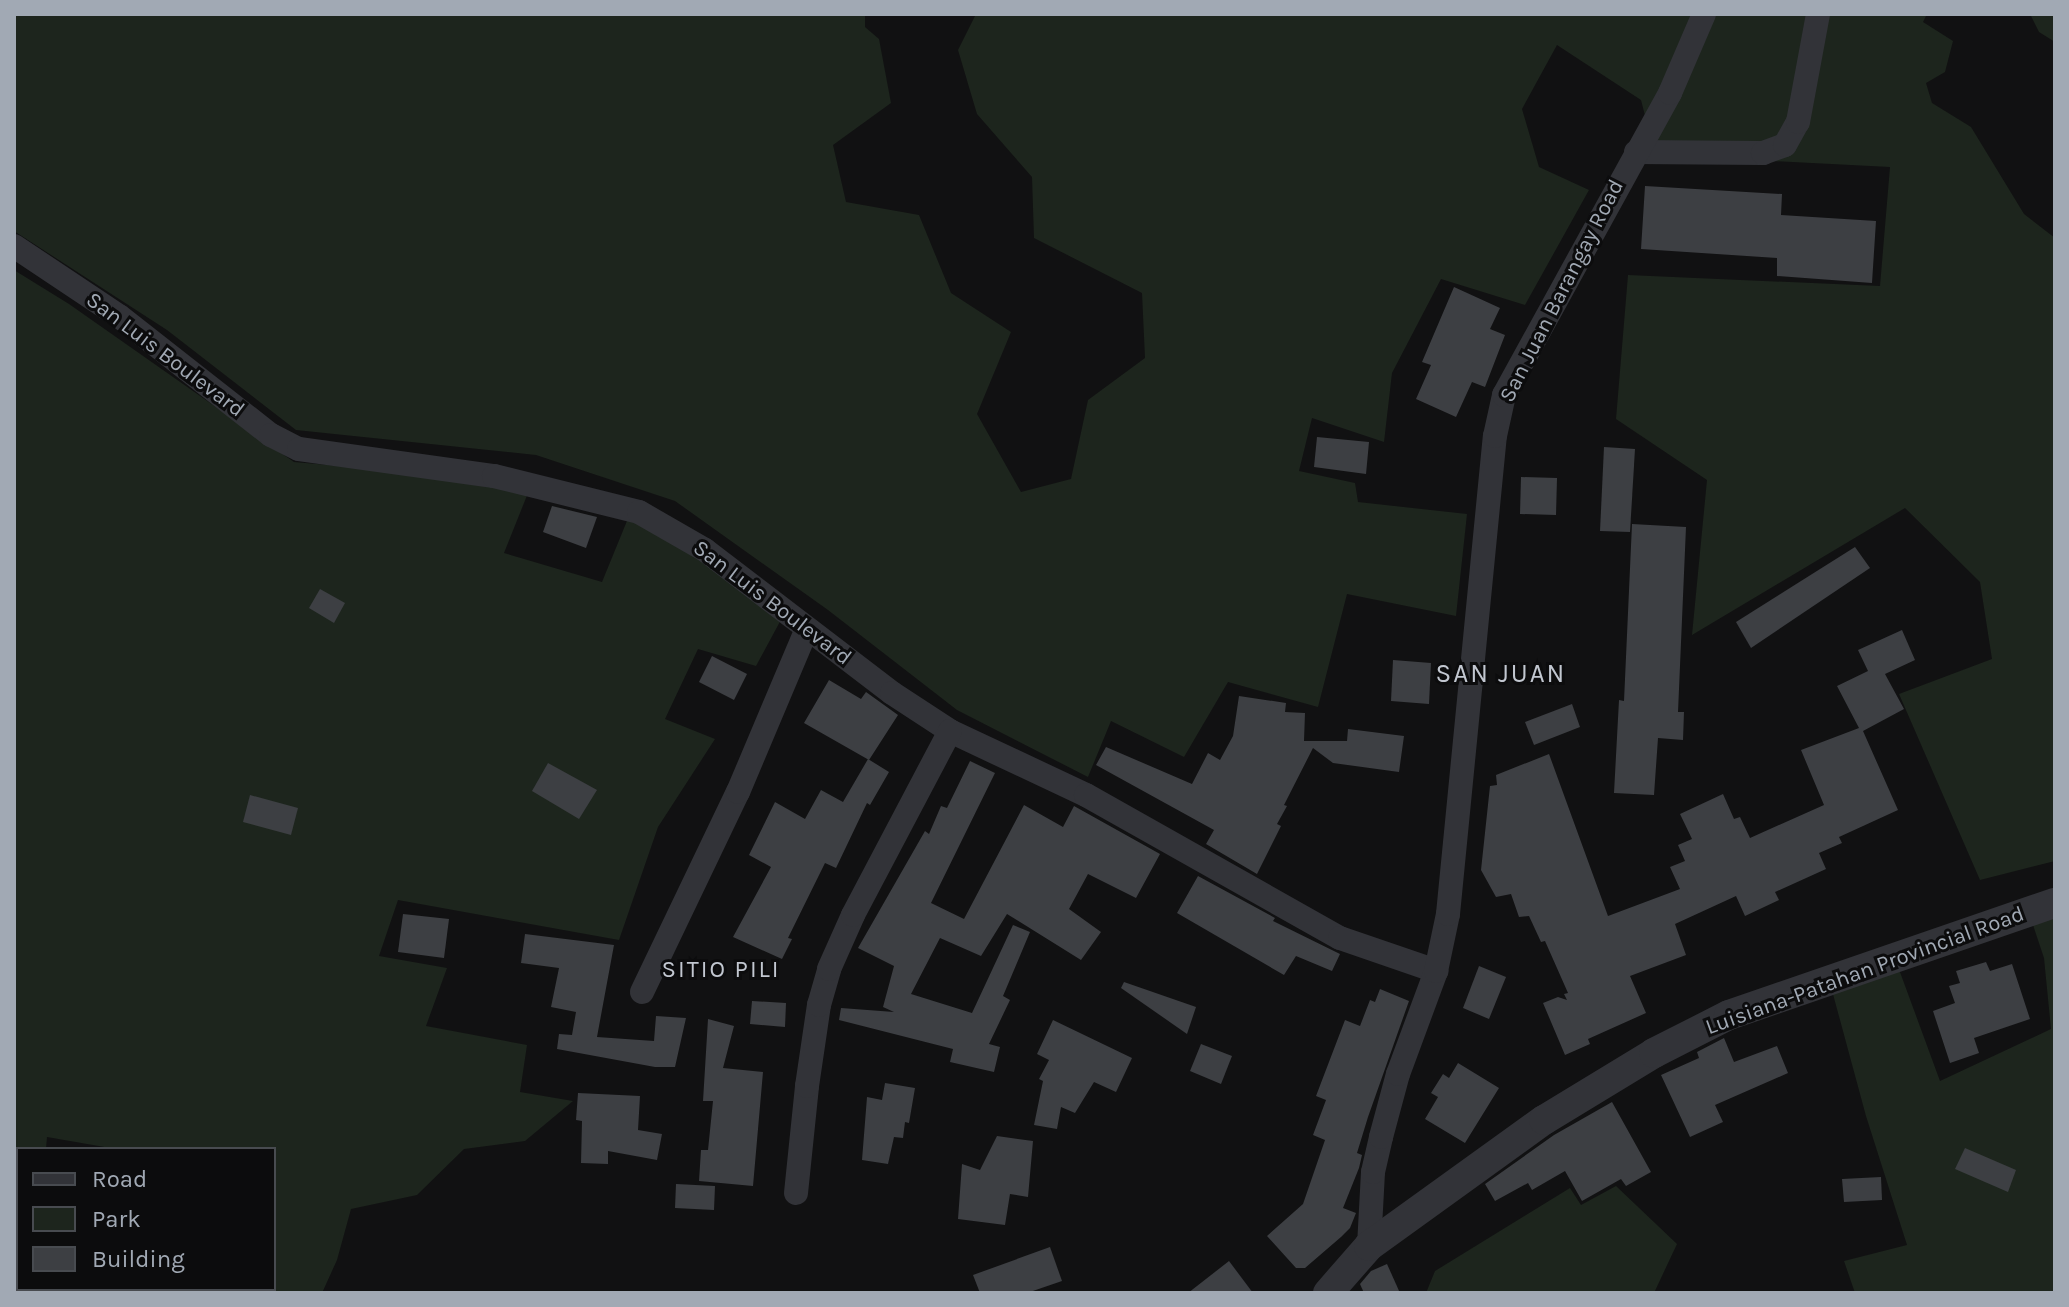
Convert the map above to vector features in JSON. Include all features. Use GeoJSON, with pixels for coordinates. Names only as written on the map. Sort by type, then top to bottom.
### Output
{"type":"FeatureCollection","features":[{"type":"Feature","properties":{"kind":"street","name":"San Juan Barangay Road"},"geometry":{"type":"LineString","coordinates":[[1369,1246],[1373,1172],[1381,1137],[1398,1074],[1436,971],[1448,914],[1495,436],[1504,395],[1670,93],[1704,14]]}},
{"type":"Feature","properties":{"kind":"street"},"geometry":{"type":"LineString","coordinates":[[1636,152],[1763,153],[1785,145],[1798,122],[1818,14]]}},
{"type":"Feature","properties":{"kind":"street","name":"San Luis Boulevard"},"geometry":{"type":"LineString","coordinates":[[14,246],[119,316],[271,435],[299,449],[494,476],[639,512],[705,550],[807,629],[950,731],[1086,795],[1340,938],[1436,971]]}},
{"type":"Feature","properties":{"kind":"street"},"geometry":{"type":"LineString","coordinates":[[642,992],[738,792],[807,629]]}},
{"type":"Feature","properties":{"kind":"street"},"geometry":{"type":"LineString","coordinates":[[796,1193],[809,1072],[819,1005],[829,969],[853,915],[950,731]]}},
{"type":"Feature","properties":{"kind":"street","name":"Luisiana-Patahan Provincial Road"},"geometry":{"type":"LineString","coordinates":[[1328,1293],[1369,1246],[1544,1120],[1654,1053],[1729,1015],[2055,903]]}},
{"type":"Feature","properties":{"kind":"green space"},"geometry":{"type":"Polygon","coordinates":[[[14,14],[865,14],[865,27],[879,39],[891,103],[833,145],[846,202],[919,215],[951,293],[1011,332],[977,414],[1021,492],[1071,479],[1088,400],[1145,358],[1142,293],[1034,238],[1032,177],[977,114],[958,50],[976,14],[1927,14],[1923,22],[1953,41],[1945,72],[1926,83],[1932,103],[1971,127],[2024,214],[2055,238],[2055,861],[1980,880],[1899,694],[1992,659],[1980,582],[1905,508],[1692,635],[1707,480],[1616,419],[1628,275],[1880,286],[1890,167],[1655,155],[1641,100],[1557,45],[1522,109],[1539,167],[1589,190],[1525,305],[1441,279],[1392,373],[1384,442],[1312,418],[1299,471],[1355,483],[1358,502],[1467,514],[1456,616],[1347,594],[1318,707],[1228,682],[1184,757],[1111,721],[1088,777],[957,710],[828,610],[675,501],[536,455],[296,430],[167,330],[14,231],[14,14]]]}},
{"type":"Feature","properties":{"kind":"green space"},"geometry":{"type":"Polygon","coordinates":[[[2030,14],[2055,14],[2055,42],[2039,32],[2030,14]]]}},
{"type":"Feature","properties":{"kind":"green space"},"geometry":{"type":"Polygon","coordinates":[[[14,270],[69,304],[294,462],[532,483],[504,553],[602,582],[629,516],[698,551],[783,616],[756,666],[698,649],[665,719],[715,739],[658,827],[619,940],[398,900],[379,956],[447,968],[426,1026],[527,1045],[520,1092],[573,1101],[525,1141],[464,1149],[417,1195],[351,1209],[337,1260],[322,1293],[61,1293],[276,1291],[276,1147],[104,1147],[47,1137],[46,1147],[16,1147],[14,1226],[14,270]]]}},
{"type":"Feature","properties":{"kind":"green space"},"geometry":{"type":"Polygon","coordinates":[[[2055,888],[2055,1293],[1855,1293],[1844,1261],[1907,1245],[1866,1116],[1827,972],[1893,953],[1940,1081],[2051,1029],[2044,958],[2024,898],[2055,888]]]}},
{"type":"Feature","properties":{"kind":"green space"},"geometry":{"type":"Polygon","coordinates":[[[1616,1186],[1677,1244],[1654,1293],[1426,1293],[1435,1271],[1570,1188],[1581,1205],[1616,1186]]]}},
{"type":"Feature","properties":{"kind":"building"},"geometry":{"type":"Polygon","coordinates":[[[1645,186],[1782,194],[1781,215],[1876,221],[1872,283],[1777,276],[1777,258],[1641,249],[1645,186]]]}},
{"type":"Feature","properties":{"kind":"building"},"geometry":{"type":"Polygon","coordinates":[[[1454,287],[1500,308],[1490,329],[1505,335],[1485,387],[1472,382],[1456,417],[1416,399],[1431,365],[1422,362],[1454,287]]]}},
{"type":"Feature","properties":{"kind":"building"},"geometry":{"type":"Polygon","coordinates":[[[1317,437],[1369,442],[1366,474],[1314,467],[1317,437]]]}},
{"type":"Feature","properties":{"kind":"building"},"geometry":{"type":"Polygon","coordinates":[[[1604,447],[1635,449],[1630,532],[1600,531],[1604,447]]]}},
{"type":"Feature","properties":{"kind":"building"},"geometry":{"type":"Polygon","coordinates":[[[1521,477],[1557,478],[1556,515],[1520,514],[1521,477]]]}},
{"type":"Feature","properties":{"kind":"building"},"geometry":{"type":"Polygon","coordinates":[[[552,506],[597,517],[586,548],[543,532],[552,506]]]}},
{"type":"Feature","properties":{"kind":"building"},"geometry":{"type":"Polygon","coordinates":[[[1632,524],[1686,527],[1678,712],[1684,712],[1683,740],[1658,738],[1654,795],[1614,793],[1619,700],[1624,701],[1632,524]]]}},
{"type":"Feature","properties":{"kind":"building"},"geometry":{"type":"Polygon","coordinates":[[[1855,547],[1870,568],[1751,648],[1736,622],[1855,547]]]}},
{"type":"Feature","properties":{"kind":"building"},"geometry":{"type":"Polygon","coordinates":[[[320,589],[345,603],[334,623],[309,608],[320,589]]]}},
{"type":"Feature","properties":{"kind":"building"},"geometry":{"type":"Polygon","coordinates":[[[1902,630],[1915,660],[1885,674],[1904,709],[1863,731],[1898,810],[1839,837],[1842,843],[1819,853],[1826,869],[1775,892],[1779,900],[1745,916],[1736,896],[1675,924],[1686,955],[1630,976],[1646,1013],[1588,1039],[1590,1044],[1565,1055],[1543,1003],[1558,997],[1567,1000],[1564,994],[1568,993],[1545,941],[1541,942],[1529,916],[1519,917],[1511,894],[1496,897],[1481,870],[1490,786],[1497,785],[1496,775],[1549,754],[1608,916],[1680,889],[1670,867],[1685,861],[1678,845],[1692,839],[1680,814],[1723,794],[1734,819],[1740,817],[1750,838],[1824,805],[1801,750],[1859,728],[1837,686],[1868,671],[1858,650],[1902,630]]]}},
{"type":"Feature","properties":{"kind":"building"},"geometry":{"type":"Polygon","coordinates":[[[712,656],[747,674],[734,700],[699,682],[712,656]]]}},
{"type":"Feature","properties":{"kind":"building"},"geometry":{"type":"Polygon","coordinates":[[[1393,660],[1431,663],[1429,704],[1391,701],[1393,660]]]}},
{"type":"Feature","properties":{"kind":"building"},"geometry":{"type":"Polygon","coordinates":[[[829,680],[861,699],[866,692],[898,715],[869,760],[804,723],[829,680]]]}},
{"type":"Feature","properties":{"kind":"building"},"geometry":{"type":"Polygon","coordinates":[[[1239,696],[1286,703],[1285,712],[1305,713],[1304,741],[1347,741],[1348,729],[1404,736],[1399,772],[1333,763],[1313,748],[1284,805],[1287,806],[1277,824],[1281,826],[1257,874],[1206,844],[1214,830],[1096,765],[1106,747],[1192,784],[1208,753],[1220,760],[1233,736],[1239,696]]]}},
{"type":"Feature","properties":{"kind":"building"},"geometry":{"type":"Polygon","coordinates":[[[1572,704],[1580,727],[1534,745],[1525,722],[1572,704]]]}},
{"type":"Feature","properties":{"kind":"building"},"geometry":{"type":"Polygon","coordinates":[[[868,759],[889,772],[870,805],[867,803],[836,868],[825,863],[788,938],[792,939],[782,959],[733,937],[771,867],[749,855],[775,802],[805,819],[821,790],[843,802],[868,759]]]}},
{"type":"Feature","properties":{"kind":"building"},"geometry":{"type":"Polygon","coordinates":[[[970,761],[995,773],[931,903],[964,919],[1024,805],[1063,827],[1074,806],[1160,854],[1136,898],[1088,874],[1069,909],[1101,932],[1081,960],[1007,914],[981,956],[940,938],[911,994],[972,1013],[1013,925],[1030,932],[1003,996],[1010,1000],[989,1044],[1000,1047],[994,1072],[950,1062],[953,1049],[839,1020],[841,1008],[894,1012],[883,1007],[894,966],[858,948],[925,831],[929,834],[941,806],[947,808],[970,761]]]}},
{"type":"Feature","properties":{"kind":"building"},"geometry":{"type":"Polygon","coordinates":[[[548,763],[597,790],[579,819],[532,791],[548,763]]]}},
{"type":"Feature","properties":{"kind":"building"},"geometry":{"type":"Polygon","coordinates":[[[250,795],[298,808],[291,835],[243,822],[250,795]]]}},
{"type":"Feature","properties":{"kind":"building"},"geometry":{"type":"Polygon","coordinates":[[[1198,876],[1275,918],[1273,921],[1340,954],[1332,971],[1296,956],[1284,975],[1177,913],[1198,876]]]}},
{"type":"Feature","properties":{"kind":"building"},"geometry":{"type":"Polygon","coordinates":[[[403,914],[449,919],[444,958],[398,952],[403,914]]]}},
{"type":"Feature","properties":{"kind":"building"},"geometry":{"type":"Polygon","coordinates":[[[525,934],[614,945],[597,1037],[654,1041],[656,1016],[686,1018],[675,1067],[655,1067],[557,1049],[559,1034],[572,1035],[576,1012],[551,1007],[559,968],[521,963],[525,934]]]}},
{"type":"Feature","properties":{"kind":"building"},"geometry":{"type":"Polygon","coordinates":[[[1986,962],[1990,971],[2012,964],[2030,1019],[1974,1038],[1979,1053],[1950,1063],[1933,1011],[1955,1003],[1949,986],[1960,983],[1956,971],[1986,962]]]}},
{"type":"Feature","properties":{"kind":"building"},"geometry":{"type":"Polygon","coordinates":[[[1479,966],[1506,977],[1489,1019],[1463,1008],[1479,966]]]}},
{"type":"Feature","properties":{"kind":"building"},"geometry":{"type":"Polygon","coordinates":[[[1124,982],[1196,1007],[1187,1034],[1121,988],[1124,982]]]}},
{"type":"Feature","properties":{"kind":"building"},"geometry":{"type":"Polygon","coordinates":[[[1380,989],[1409,1001],[1368,1117],[1357,1153],[1362,1155],[1359,1168],[1343,1208],[1356,1213],[1350,1228],[1341,1237],[1305,1268],[1296,1268],[1267,1236],[1303,1204],[1325,1140],[1313,1135],[1326,1100],[1316,1096],[1345,1020],[1360,1026],[1370,1000],[1375,1002],[1380,989]]]}},
{"type":"Feature","properties":{"kind":"building"},"geometry":{"type":"Polygon","coordinates":[[[752,1001],[786,1003],[785,1027],[750,1024],[752,1001]]]}},
{"type":"Feature","properties":{"kind":"building"},"geometry":{"type":"Polygon","coordinates":[[[708,1019],[734,1026],[723,1068],[763,1072],[753,1186],[699,1181],[701,1150],[708,1150],[713,1101],[703,1101],[708,1019]]]}},
{"type":"Feature","properties":{"kind":"building"},"geometry":{"type":"Polygon","coordinates":[[[1053,1020],[1132,1058],[1116,1092],[1094,1082],[1075,1113],[1061,1107],[1057,1129],[1034,1125],[1043,1081],[1039,1079],[1049,1060],[1037,1054],[1053,1020]]]}},
{"type":"Feature","properties":{"kind":"building"},"geometry":{"type":"Polygon","coordinates":[[[1724,1038],[1734,1062],[1777,1046],[1788,1073],[1715,1105],[1723,1122],[1690,1137],[1661,1075],[1699,1058],[1697,1052],[1724,1038]]]}},
{"type":"Feature","properties":{"kind":"building"},"geometry":{"type":"Polygon","coordinates":[[[1201,1044],[1232,1056],[1221,1084],[1190,1071],[1201,1044]]]}},
{"type":"Feature","properties":{"kind":"building"},"geometry":{"type":"Polygon","coordinates":[[[1458,1063],[1499,1088],[1465,1143],[1425,1119],[1438,1097],[1431,1093],[1443,1074],[1449,1078],[1458,1063]]]}},
{"type":"Feature","properties":{"kind":"building"},"geometry":{"type":"Polygon","coordinates":[[[885,1083],[915,1088],[909,1123],[905,1122],[903,1138],[894,1137],[888,1164],[862,1160],[867,1097],[882,1100],[885,1083]]]}},
{"type":"Feature","properties":{"kind":"building"},"geometry":{"type":"Polygon","coordinates":[[[578,1093],[640,1096],[638,1130],[662,1134],[657,1160],[608,1151],[608,1164],[581,1163],[582,1121],[576,1120],[578,1093]]]}},
{"type":"Feature","properties":{"kind":"building"},"geometry":{"type":"Polygon","coordinates":[[[1612,1102],[1651,1172],[1626,1186],[1621,1179],[1582,1201],[1565,1171],[1532,1190],[1528,1183],[1495,1201],[1485,1184],[1554,1135],[1612,1102]]]}},
{"type":"Feature","properties":{"kind":"building"},"geometry":{"type":"Polygon","coordinates":[[[997,1136],[1033,1141],[1028,1197],[1010,1194],[1005,1225],[958,1219],[962,1164],[980,1170],[997,1136]]]}},
{"type":"Feature","properties":{"kind":"building"},"geometry":{"type":"Polygon","coordinates":[[[1965,1148],[2016,1170],[2008,1192],[1955,1169],[1965,1148]]]}},
{"type":"Feature","properties":{"kind":"building"},"geometry":{"type":"Polygon","coordinates":[[[1881,1177],[1882,1200],[1844,1202],[1842,1179],[1881,1177]]]}},
{"type":"Feature","properties":{"kind":"building"},"geometry":{"type":"Polygon","coordinates":[[[676,1184],[715,1186],[714,1210],[675,1208],[676,1184]]]}},
{"type":"Feature","properties":{"kind":"building"},"geometry":{"type":"Polygon","coordinates":[[[1050,1247],[1062,1281],[1027,1293],[980,1293],[973,1275],[1050,1247]]]}},
{"type":"Feature","properties":{"kind":"building"},"geometry":{"type":"Polygon","coordinates":[[[1229,1261],[1253,1293],[1188,1293],[1229,1261]]]}},
{"type":"Feature","properties":{"kind":"building"},"geometry":{"type":"Polygon","coordinates":[[[1387,1264],[1400,1293],[1364,1293],[1360,1284],[1371,1271],[1387,1264]]]}},
{"type":"Feature","properties":{"kind":"district","name":"SAN JUAN"},"geometry":{"type":"Point","coordinates":[1501,674]}},
{"type":"Feature","properties":{"kind":"district","name":"SITIO PILI"},"geometry":{"type":"Point","coordinates":[721,970]}}]}
